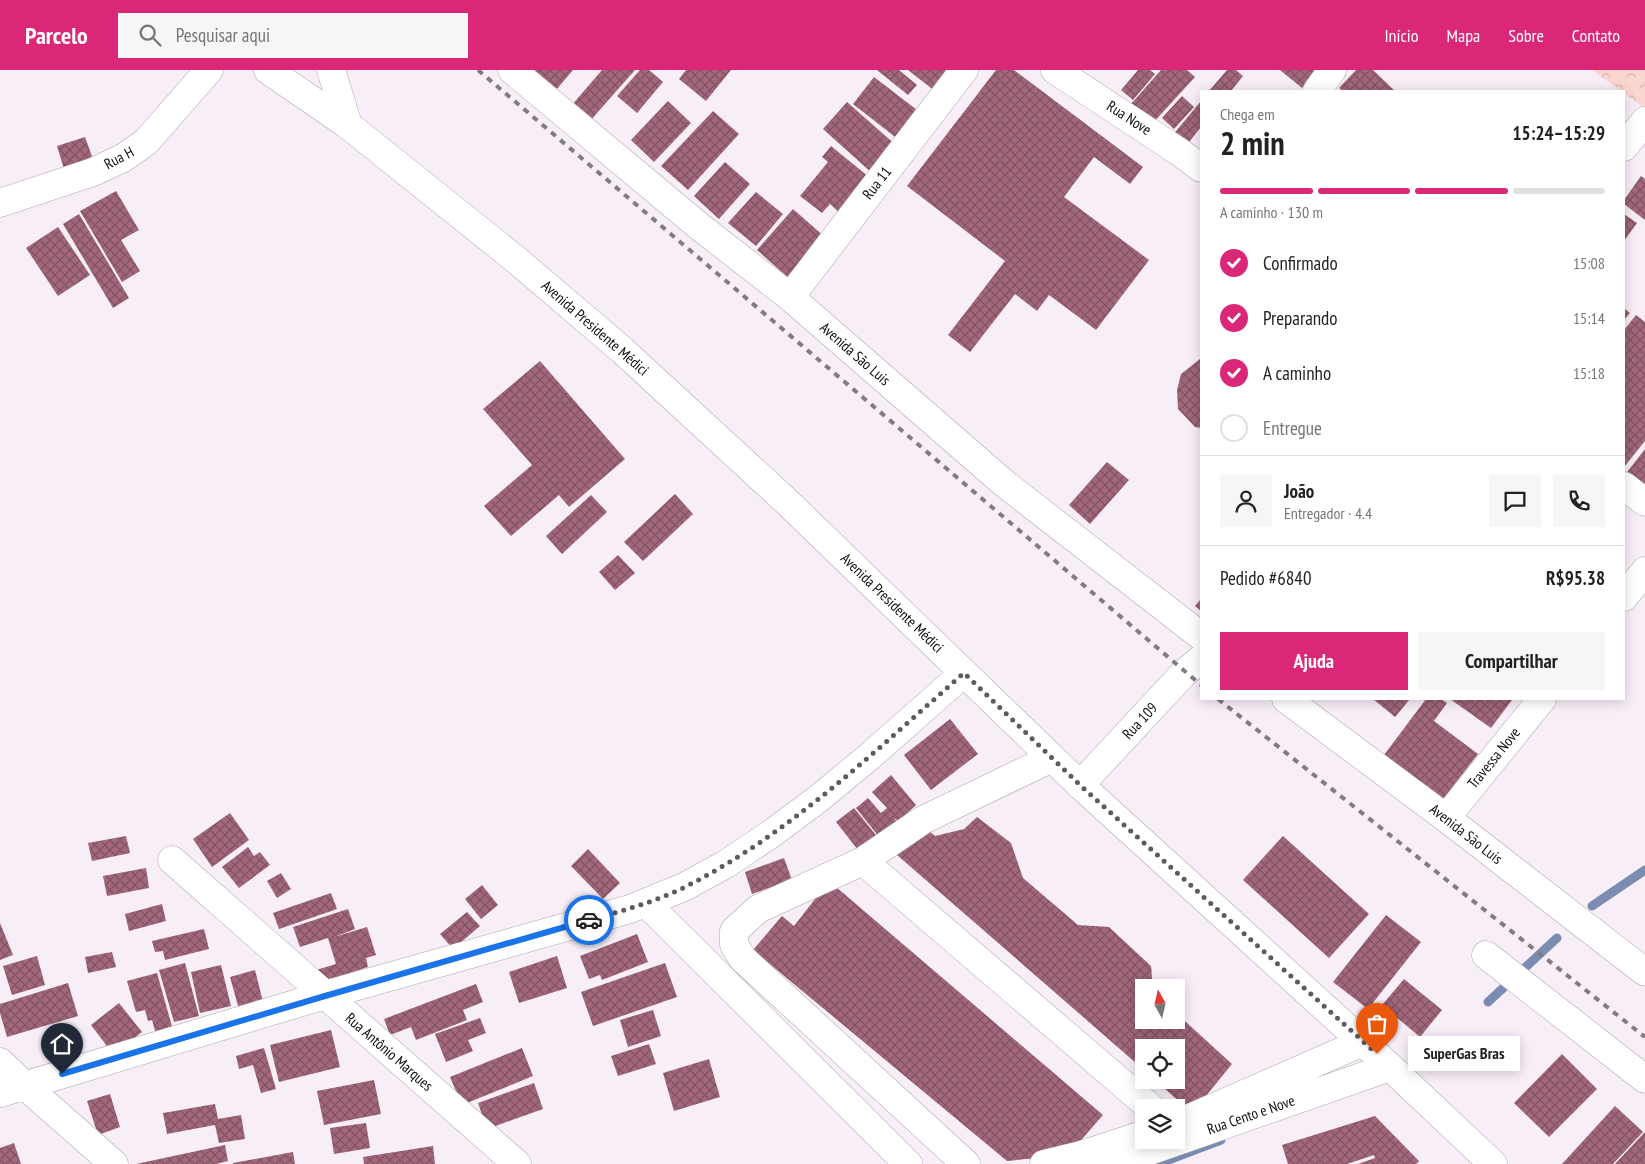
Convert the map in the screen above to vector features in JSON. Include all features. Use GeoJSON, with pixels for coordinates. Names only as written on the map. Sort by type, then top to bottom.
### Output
{"type":"FeatureCollection","features":[{"type":"Feature","properties":{"kind":"street","name":"Rua H"},"geometry":{"type":"LineString","coordinates":[[0,203],[93,172],[123,158],[146,142],[209,70]]}},
{"type":"Feature","properties":{"kind":"street","name":"Avenida Presidente Médici"},"geometry":{"type":"LineString","coordinates":[[268,70],[348,125],[514,258],[622,350],[785,500],[1080,785],[1363,1042],[1493,1164]]}},
{"type":"Feature","properties":{"kind":"street"},"geometry":{"type":"LineString","coordinates":[[331,70],[348,125]]}},
{"type":"Feature","properties":{"kind":"street","name":"Avenida São Luis"},"geometry":{"type":"LineString","coordinates":[[512,70],[700,227],[790,297],[1005,484],[1200,635]]}},
{"type":"Feature","properties":{"kind":"street","name":"Rua 11"},"geometry":{"type":"LineString","coordinates":[[790,297],[964,70]]}},
{"type":"Feature","properties":{"kind":"street","name":"Rua Nove"},"geometry":{"type":"LineString","coordinates":[[1056,70],[1200,167]]}},
{"type":"Feature","properties":{"kind":"street"},"geometry":{"type":"LineString","coordinates":[[1318,90],[1332,70]]}},
{"type":"Feature","properties":{"kind":"street"},"geometry":{"type":"LineString","coordinates":[[1625,146],[1645,121]]}},
{"type":"Feature","properties":{"kind":"street"},"geometry":{"type":"LineString","coordinates":[[1625,487],[1645,502]]}},
{"type":"Feature","properties":{"kind":"street"},"geometry":{"type":"LineString","coordinates":[[1625,596],[1645,571]]}},
{"type":"Feature","properties":{"kind":"street","name":"Rua 109"},"geometry":{"type":"LineString","coordinates":[[1080,785],[1185,672],[1200,660]]}},
{"type":"Feature","properties":{"kind":"street"},"geometry":{"type":"LineString","coordinates":[[12,1089],[604,916],[646,903],[692,883],[726,864],[771,834],[818,799],[964,673]]}},
{"type":"Feature","properties":{"kind":"street","name":"Avenida São Luis"},"geometry":{"type":"LineString","coordinates":[[1287,700],[1446,818],[1645,972]]}},
{"type":"Feature","properties":{"kind":"street","name":"Travessa Nove"},"geometry":{"type":"LineString","coordinates":[[1446,818],[1541,700]]}},
{"type":"Feature","properties":{"kind":"street"},"geometry":{"type":"LineString","coordinates":[[966,1164],[743,959],[734,945],[734,931],[758,909],[863,861],[923,820],[1052,758]]}},
{"type":"Feature","properties":{"kind":"street","name":"Rua Antônio Marques"},"geometry":{"type":"LineString","coordinates":[[172,860],[517,1164]]}},
{"type":"Feature","properties":{"kind":"street"},"geometry":{"type":"LineString","coordinates":[[863,861],[1141,1099]]}},
{"type":"Feature","properties":{"kind":"street"},"geometry":{"type":"LineString","coordinates":[[646,903],[908,1164]]}},
{"type":"Feature","properties":{"kind":"street"},"geometry":{"type":"LineString","coordinates":[[1495,962],[1645,1079]]}},
{"type":"Feature","properties":{"kind":"street"},"geometry":{"type":"LineString","coordinates":[[1185,1120],[1363,1042]]}},
{"type":"Feature","properties":{"kind":"street"},"geometry":{"type":"LineString","coordinates":[[0,1062],[12,1089],[114,1164]]}},
{"type":"Feature","properties":{"kind":"street","name":"Rua Cento e Nove"},"geometry":{"type":"LineString","coordinates":[[1112,1164],[1390,1067]]}},
{"type":"Feature","properties":{"kind":"street"},"geometry":{"type":"LineString","coordinates":[[1044,1164],[1081,1155],[1135,1138]]}},
{"type":"Feature","properties":{"kind":"green space"},"geometry":{"type":"Polygon","coordinates":[[[1592,70],[1645,70],[1645,109],[1625,94],[1625,90],[1620,90],[1592,70]]]}},
{"type":"Feature","properties":{"kind":"building"},"geometry":{"type":"Polygon","coordinates":[[[531,70],[573,70],[551,96],[531,70]]]}},
{"type":"Feature","properties":{"kind":"building"},"geometry":{"type":"Polygon","coordinates":[[[602,70],[635,70],[589,122],[571,106],[602,70]]]}},
{"type":"Feature","properties":{"kind":"building"},"geometry":{"type":"Polygon","coordinates":[[[640,70],[649,70],[663,82],[637,113],[617,96],[640,70]]]}},
{"type":"Feature","properties":{"kind":"building"},"geometry":{"type":"Polygon","coordinates":[[[686,70],[731,70],[706,101],[679,79],[686,70]]]}},
{"type":"Feature","properties":{"kind":"building"},"geometry":{"type":"Polygon","coordinates":[[[877,70],[899,70],[917,85],[908,95],[877,70]]]}},
{"type":"Feature","properties":{"kind":"building"},"geometry":{"type":"Polygon","coordinates":[[[908,70],[954,70],[936,92],[908,70]]]}},
{"type":"Feature","properties":{"kind":"building"},"geometry":{"type":"Polygon","coordinates":[[[996,70],[1014,70],[1143,167],[1130,184],[1094,157],[1064,197],[1149,260],[1096,330],[1049,295],[1037,311],[1015,294],[970,352],[948,335],[1005,261],[907,186],[996,70]]]}},
{"type":"Feature","properties":{"kind":"building"},"geometry":{"type":"Polygon","coordinates":[[[1138,70],[1150,70],[1155,74],[1133,100],[1121,90],[1138,70]]]}},
{"type":"Feature","properties":{"kind":"building"},"geometry":{"type":"Polygon","coordinates":[[[1161,70],[1187,70],[1195,77],[1152,124],[1130,105],[1161,70]]]}},
{"type":"Feature","properties":{"kind":"building"},"geometry":{"type":"Polygon","coordinates":[[[1227,70],[1236,70],[1243,76],[1232,90],[1210,90],[1227,70]]]}},
{"type":"Feature","properties":{"kind":"building"},"geometry":{"type":"Polygon","coordinates":[[[1280,70],[1315,70],[1302,88],[1280,70]]]}},
{"type":"Feature","properties":{"kind":"building"},"geometry":{"type":"Polygon","coordinates":[[[1356,70],[1373,70],[1394,90],[1342,90],[1339,88],[1356,70]]]}},
{"type":"Feature","properties":{"kind":"building"},"geometry":{"type":"Polygon","coordinates":[[[874,77],[921,113],[899,140],[853,104],[874,77]]]}},
{"type":"Feature","properties":{"kind":"building"},"geometry":{"type":"Polygon","coordinates":[[[1182,96],[1194,107],[1174,129],[1162,118],[1182,96]]]}},
{"type":"Feature","properties":{"kind":"building"},"geometry":{"type":"Polygon","coordinates":[[[668,101],[691,123],[654,162],[631,140],[668,101]]]}},
{"type":"Feature","properties":{"kind":"building"},"geometry":{"type":"Polygon","coordinates":[[[847,102],[898,147],[873,174],[823,129],[847,102]]]}},
{"type":"Feature","properties":{"kind":"building"},"geometry":{"type":"Polygon","coordinates":[[[1200,102],[1200,128],[1185,147],[1171,137],[1200,102]]]}},
{"type":"Feature","properties":{"kind":"building"},"geometry":{"type":"Polygon","coordinates":[[[713,111],[739,134],[688,190],[661,166],[713,111]]]}},
{"type":"Feature","properties":{"kind":"building"},"geometry":{"type":"Polygon","coordinates":[[[85,137],[93,159],[64,169],[57,146],[85,137]]]}},
{"type":"Feature","properties":{"kind":"building"},"geometry":{"type":"Polygon","coordinates":[[[831,146],[875,182],[845,218],[830,204],[822,213],[800,196],[828,162],[822,157],[831,146]]]}},
{"type":"Feature","properties":{"kind":"building"},"geometry":{"type":"Polygon","coordinates":[[[725,162],[750,184],[719,219],[694,196],[725,162]]]}},
{"type":"Feature","properties":{"kind":"building"},"geometry":{"type":"Polygon","coordinates":[[[1641,176],[1645,179],[1645,220],[1625,205],[1625,199],[1641,176]]]}},
{"type":"Feature","properties":{"kind":"building"},"geometry":{"type":"Polygon","coordinates":[[[116,191],[139,230],[121,240],[140,271],[122,282],[80,211],[116,191]]]}},
{"type":"Feature","properties":{"kind":"building"},"geometry":{"type":"Polygon","coordinates":[[[756,192],[783,214],[756,246],[728,223],[756,192]]]}},
{"type":"Feature","properties":{"kind":"building"},"geometry":{"type":"Polygon","coordinates":[[[793,209],[826,238],[790,279],[757,250],[793,209]]]}},
{"type":"Feature","properties":{"kind":"building"},"geometry":{"type":"Polygon","coordinates":[[[79,214],[129,298],[113,308],[63,224],[79,214]]]}},
{"type":"Feature","properties":{"kind":"building"},"geometry":{"type":"Polygon","coordinates":[[[1625,215],[1637,223],[1625,240],[1625,215]]]}},
{"type":"Feature","properties":{"kind":"building"},"geometry":{"type":"Polygon","coordinates":[[[58,227],[90,275],[58,296],[26,248],[58,227]]]}},
{"type":"Feature","properties":{"kind":"building"},"geometry":{"type":"Polygon","coordinates":[[[1625,309],[1630,313],[1625,319],[1625,309]]]}},
{"type":"Feature","properties":{"kind":"building"},"geometry":{"type":"Polygon","coordinates":[[[1636,315],[1645,322],[1645,441],[1625,466],[1625,329],[1636,315]]]}},
{"type":"Feature","properties":{"kind":"building"},"geometry":{"type":"Polygon","coordinates":[[[1200,359],[1200,428],[1195,427],[1178,409],[1177,390],[1181,374],[1200,359]]]}},
{"type":"Feature","properties":{"kind":"building"},"geometry":{"type":"Polygon","coordinates":[[[540,361],[625,459],[569,507],[559,495],[511,536],[484,506],[532,465],[483,409],[540,361]]]}},
{"type":"Feature","properties":{"kind":"building"},"geometry":{"type":"Polygon","coordinates":[[[1645,449],[1645,492],[1625,477],[1645,449]]]}},
{"type":"Feature","properties":{"kind":"building"},"geometry":{"type":"Polygon","coordinates":[[[1107,462],[1129,480],[1090,524],[1069,505],[1107,462]]]}},
{"type":"Feature","properties":{"kind":"building"},"geometry":{"type":"Polygon","coordinates":[[[675,494],[693,514],[643,561],[624,542],[675,494]]]}},
{"type":"Feature","properties":{"kind":"building"},"geometry":{"type":"Polygon","coordinates":[[[591,495],[607,512],[562,554],[546,536],[591,495]]]}},
{"type":"Feature","properties":{"kind":"building"},"geometry":{"type":"Polygon","coordinates":[[[618,555],[635,573],[615,590],[599,572],[618,555]]]}},
{"type":"Feature","properties":{"kind":"building"},"geometry":{"type":"Polygon","coordinates":[[[1200,600],[1200,610],[1195,606],[1200,600]]]}},
{"type":"Feature","properties":{"kind":"building"},"geometry":{"type":"Polygon","coordinates":[[[1374,700],[1409,700],[1395,717],[1374,700]]]}},
{"type":"Feature","properties":{"kind":"building"},"geometry":{"type":"Polygon","coordinates":[[[1425,700],[1442,700],[1447,703],[1434,721],[1478,754],[1440,803],[1381,759],[1425,700]]]}},
{"type":"Feature","properties":{"kind":"building"},"geometry":{"type":"Polygon","coordinates":[[[1451,700],[1512,700],[1491,728],[1451,700]]]}},
{"type":"Feature","properties":{"kind":"building"},"geometry":{"type":"Polygon","coordinates":[[[950,719],[978,754],[931,790],[904,755],[950,719]]]}},
{"type":"Feature","properties":{"kind":"building"},"geometry":{"type":"Polygon","coordinates":[[[891,775],[916,805],[898,821],[894,818],[901,827],[883,842],[856,808],[868,798],[881,813],[887,808],[872,792],[891,775]]]}},
{"type":"Feature","properties":{"kind":"building"},"geometry":{"type":"Polygon","coordinates":[[[854,808],[880,840],[862,855],[836,822],[854,808]]]}},
{"type":"Feature","properties":{"kind":"building"},"geometry":{"type":"Polygon","coordinates":[[[230,813],[249,840],[212,867],[193,839],[230,813]]]}},
{"type":"Feature","properties":{"kind":"building"},"geometry":{"type":"Polygon","coordinates":[[[977,817],[1011,843],[1023,878],[1078,925],[1109,927],[1151,966],[1152,979],[1135,979],[1135,1029],[1185,1029],[1185,1021],[1232,1064],[1192,1113],[1185,1107],[1185,1099],[1176,1099],[1165,1089],[1185,1089],[1185,1039],[1135,1039],[1135,1062],[889,848],[922,825],[935,836],[964,829],[977,817]]]}},
{"type":"Feature","properties":{"kind":"building"},"geometry":{"type":"Polygon","coordinates":[[[126,836],[130,853],[92,861],[88,843],[126,836]]]}},
{"type":"Feature","properties":{"kind":"building"},"geometry":{"type":"Polygon","coordinates":[[[1283,836],[1369,914],[1329,958],[1243,880],[1283,836]]]}},
{"type":"Feature","properties":{"kind":"building"},"geometry":{"type":"Polygon","coordinates":[[[248,847],[254,856],[260,852],[270,865],[239,888],[222,867],[248,847]]]}},
{"type":"Feature","properties":{"kind":"building"},"geometry":{"type":"Polygon","coordinates":[[[588,849],[620,883],[603,899],[571,866],[588,849]]]}},
{"type":"Feature","properties":{"kind":"building"},"geometry":{"type":"Polygon","coordinates":[[[784,858],[792,880],[752,894],[745,872],[784,858]]]}},
{"type":"Feature","properties":{"kind":"building"},"geometry":{"type":"Polygon","coordinates":[[[146,868],[149,888],[107,896],[103,876],[146,868]]]}},
{"type":"Feature","properties":{"kind":"building"},"geometry":{"type":"Polygon","coordinates":[[[281,873],[291,889],[277,898],[267,881],[281,873]]]}},
{"type":"Feature","properties":{"kind":"building"},"geometry":{"type":"Polygon","coordinates":[[[829,881],[1103,1115],[1068,1155],[1007,1161],[753,950],[782,916],[794,926],[829,881]]]}},
{"type":"Feature","properties":{"kind":"building"},"geometry":{"type":"Polygon","coordinates":[[[482,885],[498,905],[481,919],[465,899],[482,885]]]}},
{"type":"Feature","properties":{"kind":"building"},"geometry":{"type":"Polygon","coordinates":[[[331,893],[337,909],[279,929],[273,913],[331,893]]]}},
{"type":"Feature","properties":{"kind":"building"},"geometry":{"type":"Polygon","coordinates":[[[162,904],[166,921],[129,931],[125,914],[162,904]]]}},
{"type":"Feature","properties":{"kind":"building"},"geometry":{"type":"Polygon","coordinates":[[[348,909],[355,929],[334,937],[367,927],[376,955],[366,958],[368,967],[343,975],[346,984],[327,990],[313,971],[336,964],[328,938],[300,947],[293,927],[348,909]]]}},
{"type":"Feature","properties":{"kind":"building"},"geometry":{"type":"Polygon","coordinates":[[[467,912],[480,926],[453,949],[440,934],[467,912]]]}},
{"type":"Feature","properties":{"kind":"building"},"geometry":{"type":"Polygon","coordinates":[[[1386,915],[1421,942],[1368,1009],[1333,982],[1386,915]]]}},
{"type":"Feature","properties":{"kind":"building"},"geometry":{"type":"Polygon","coordinates":[[[0,923],[13,955],[0,960],[0,923]]]}},
{"type":"Feature","properties":{"kind":"building"},"geometry":{"type":"Polygon","coordinates":[[[204,929],[209,949],[165,960],[163,951],[155,952],[152,941],[204,929]]]}},
{"type":"Feature","properties":{"kind":"building"},"geometry":{"type":"Polygon","coordinates":[[[637,934],[648,962],[602,980],[600,975],[589,979],[580,956],[637,934]]]}},
{"type":"Feature","properties":{"kind":"building"},"geometry":{"type":"Polygon","coordinates":[[[112,952],[116,967],[88,973],[85,957],[112,952]]]}},
{"type":"Feature","properties":{"kind":"building"},"geometry":{"type":"Polygon","coordinates":[[[37,956],[45,985],[12,995],[3,966],[37,956]]]}},
{"type":"Feature","properties":{"kind":"building"},"geometry":{"type":"Polygon","coordinates":[[[557,956],[567,988],[519,1003],[509,972],[557,956]]]}},
{"type":"Feature","properties":{"kind":"building"},"geometry":{"type":"Polygon","coordinates":[[[185,963],[199,1016],[174,1022],[159,970],[185,963]]]}},
{"type":"Feature","properties":{"kind":"building"},"geometry":{"type":"Polygon","coordinates":[[[665,963],[677,997],[593,1026],[581,992],[665,963]]]}},
{"type":"Feature","properties":{"kind":"building"},"geometry":{"type":"Polygon","coordinates":[[[221,965],[231,1006],[200,1013],[191,972],[221,965]]]}},
{"type":"Feature","properties":{"kind":"building"},"geometry":{"type":"Polygon","coordinates":[[[255,970],[264,1006],[240,1013],[230,977],[255,970]]]}},
{"type":"Feature","properties":{"kind":"building"},"geometry":{"type":"Polygon","coordinates":[[[157,973],[173,1030],[156,1034],[152,1020],[148,1021],[145,1010],[136,1012],[127,981],[157,973]]]}},
{"type":"Feature","properties":{"kind":"building"},"geometry":{"type":"Polygon","coordinates":[[[1404,979],[1442,1010],[1420,1037],[1382,1005],[1404,979]]]}},
{"type":"Feature","properties":{"kind":"building"},"geometry":{"type":"Polygon","coordinates":[[[68,983],[78,1016],[7,1037],[0,1013],[0,1004],[68,983]]]}},
{"type":"Feature","properties":{"kind":"building"},"geometry":{"type":"Polygon","coordinates":[[[476,984],[483,1002],[463,1010],[467,1020],[416,1040],[411,1027],[390,1035],[384,1019],[476,984]]]}},
{"type":"Feature","properties":{"kind":"building"},"geometry":{"type":"Polygon","coordinates":[[[119,1003],[142,1032],[113,1054],[91,1025],[119,1003]]]}},
{"type":"Feature","properties":{"kind":"building"},"geometry":{"type":"Polygon","coordinates":[[[653,1010],[661,1036],[628,1047],[620,1020],[653,1010]]]}},
{"type":"Feature","properties":{"kind":"building"},"geometry":{"type":"Polygon","coordinates":[[[480,1018],[486,1033],[468,1040],[473,1051],[446,1062],[435,1034],[480,1018]]]}},
{"type":"Feature","properties":{"kind":"building"},"geometry":{"type":"Polygon","coordinates":[[[331,1030],[340,1067],[279,1082],[270,1045],[331,1030]]]}},
{"type":"Feature","properties":{"kind":"building"},"geometry":{"type":"Polygon","coordinates":[[[649,1044],[656,1064],[618,1076],[611,1056],[649,1044]]]}},
{"type":"Feature","properties":{"kind":"building"},"geometry":{"type":"Polygon","coordinates":[[[264,1048],[276,1089],[261,1093],[253,1065],[239,1069],[236,1056],[264,1048]]]}},
{"type":"Feature","properties":{"kind":"building"},"geometry":{"type":"Polygon","coordinates":[[[522,1048],[533,1076],[462,1105],[450,1077],[522,1048]]]}},
{"type":"Feature","properties":{"kind":"building"},"geometry":{"type":"Polygon","coordinates":[[[1562,1054],[1597,1089],[1549,1137],[1514,1103],[1562,1054]]]}},
{"type":"Feature","properties":{"kind":"building"},"geometry":{"type":"Polygon","coordinates":[[[709,1059],[720,1097],[674,1111],[663,1073],[709,1059]]]}},
{"type":"Feature","properties":{"kind":"building"},"geometry":{"type":"Polygon","coordinates":[[[374,1080],[381,1114],[324,1125],[317,1091],[374,1080]]]}},
{"type":"Feature","properties":{"kind":"building"},"geometry":{"type":"Polygon","coordinates":[[[534,1083],[543,1109],[487,1129],[478,1103],[534,1083]]]}},
{"type":"Feature","properties":{"kind":"building"},"geometry":{"type":"Polygon","coordinates":[[[110,1094],[120,1127],[98,1135],[87,1101],[110,1094]]]}},
{"type":"Feature","properties":{"kind":"building"},"geometry":{"type":"Polygon","coordinates":[[[215,1104],[218,1119],[241,1115],[245,1139],[219,1143],[215,1125],[167,1134],[163,1113],[215,1104]]]}},
{"type":"Feature","properties":{"kind":"building"},"geometry":{"type":"Polygon","coordinates":[[[1615,1106],[1643,1132],[1613,1164],[1562,1164],[1615,1106]]]}},
{"type":"Feature","properties":{"kind":"building"},"geometry":{"type":"Polygon","coordinates":[[[1375,1116],[1419,1161],[1416,1164],[1358,1164],[1375,1158],[1374,1155],[1347,1164],[1288,1164],[1282,1145],[1375,1116]]]}},
{"type":"Feature","properties":{"kind":"building"},"geometry":{"type":"Polygon","coordinates":[[[366,1123],[370,1148],[334,1154],[330,1128],[366,1123]]]}},
{"type":"Feature","properties":{"kind":"building"},"geometry":{"type":"Polygon","coordinates":[[[1645,1132],[1645,1164],[1615,1164],[1645,1132]]]}},
{"type":"Feature","properties":{"kind":"building"},"geometry":{"type":"Polygon","coordinates":[[[14,1143],[21,1164],[0,1164],[0,1148],[14,1143]]]}},
{"type":"Feature","properties":{"kind":"building"},"geometry":{"type":"Polygon","coordinates":[[[225,1145],[228,1161],[216,1164],[136,1164],[225,1145]]]}},
{"type":"Feature","properties":{"kind":"building"},"geometry":{"type":"Polygon","coordinates":[[[433,1146],[435,1164],[364,1164],[363,1157],[433,1146]]]}},
{"type":"Feature","properties":{"kind":"building"},"geometry":{"type":"Polygon","coordinates":[[[293,1152],[295,1164],[233,1164],[233,1163],[293,1152]]]}},
{"type":"Feature","properties":{"kind":"waterway"},"geometry":{"type":"LineString","coordinates":[[1592,906],[1645,870]]}},
{"type":"Feature","properties":{"kind":"waterway"},"geometry":{"type":"LineString","coordinates":[[1488,1002],[1557,938]]}},
{"type":"Feature","properties":{"kind":"waterway"},"geometry":{"type":"LineString","coordinates":[[1158,1164],[1221,1140]]}},
{"type":"Feature","properties":{"kind":"railway"},"geometry":{"type":"LineString","coordinates":[[478,70],[1200,684]]}},
{"type":"Feature","properties":{"kind":"railway"},"geometry":{"type":"LineString","coordinates":[[1219,700],[1645,1037]]}},
{"type":"Feature","properties":{"kind":"way so far"},"geometry":{"type":"LineString","coordinates":[[589,920],[630,909],[684,887],[726,864],[818,799],[964,673],[1080,785],[1377,1054]]}},
{"type":"Feature","properties":{"kind":"place","name":"SuperGas Bras"},"geometry":{"type":"Point","coordinates":[1377,1054]}},
{"type":"Feature","properties":{"kind":"route"},"geometry":{"type":"LineString","coordinates":[[62,1074],[589,920]]}}]}
